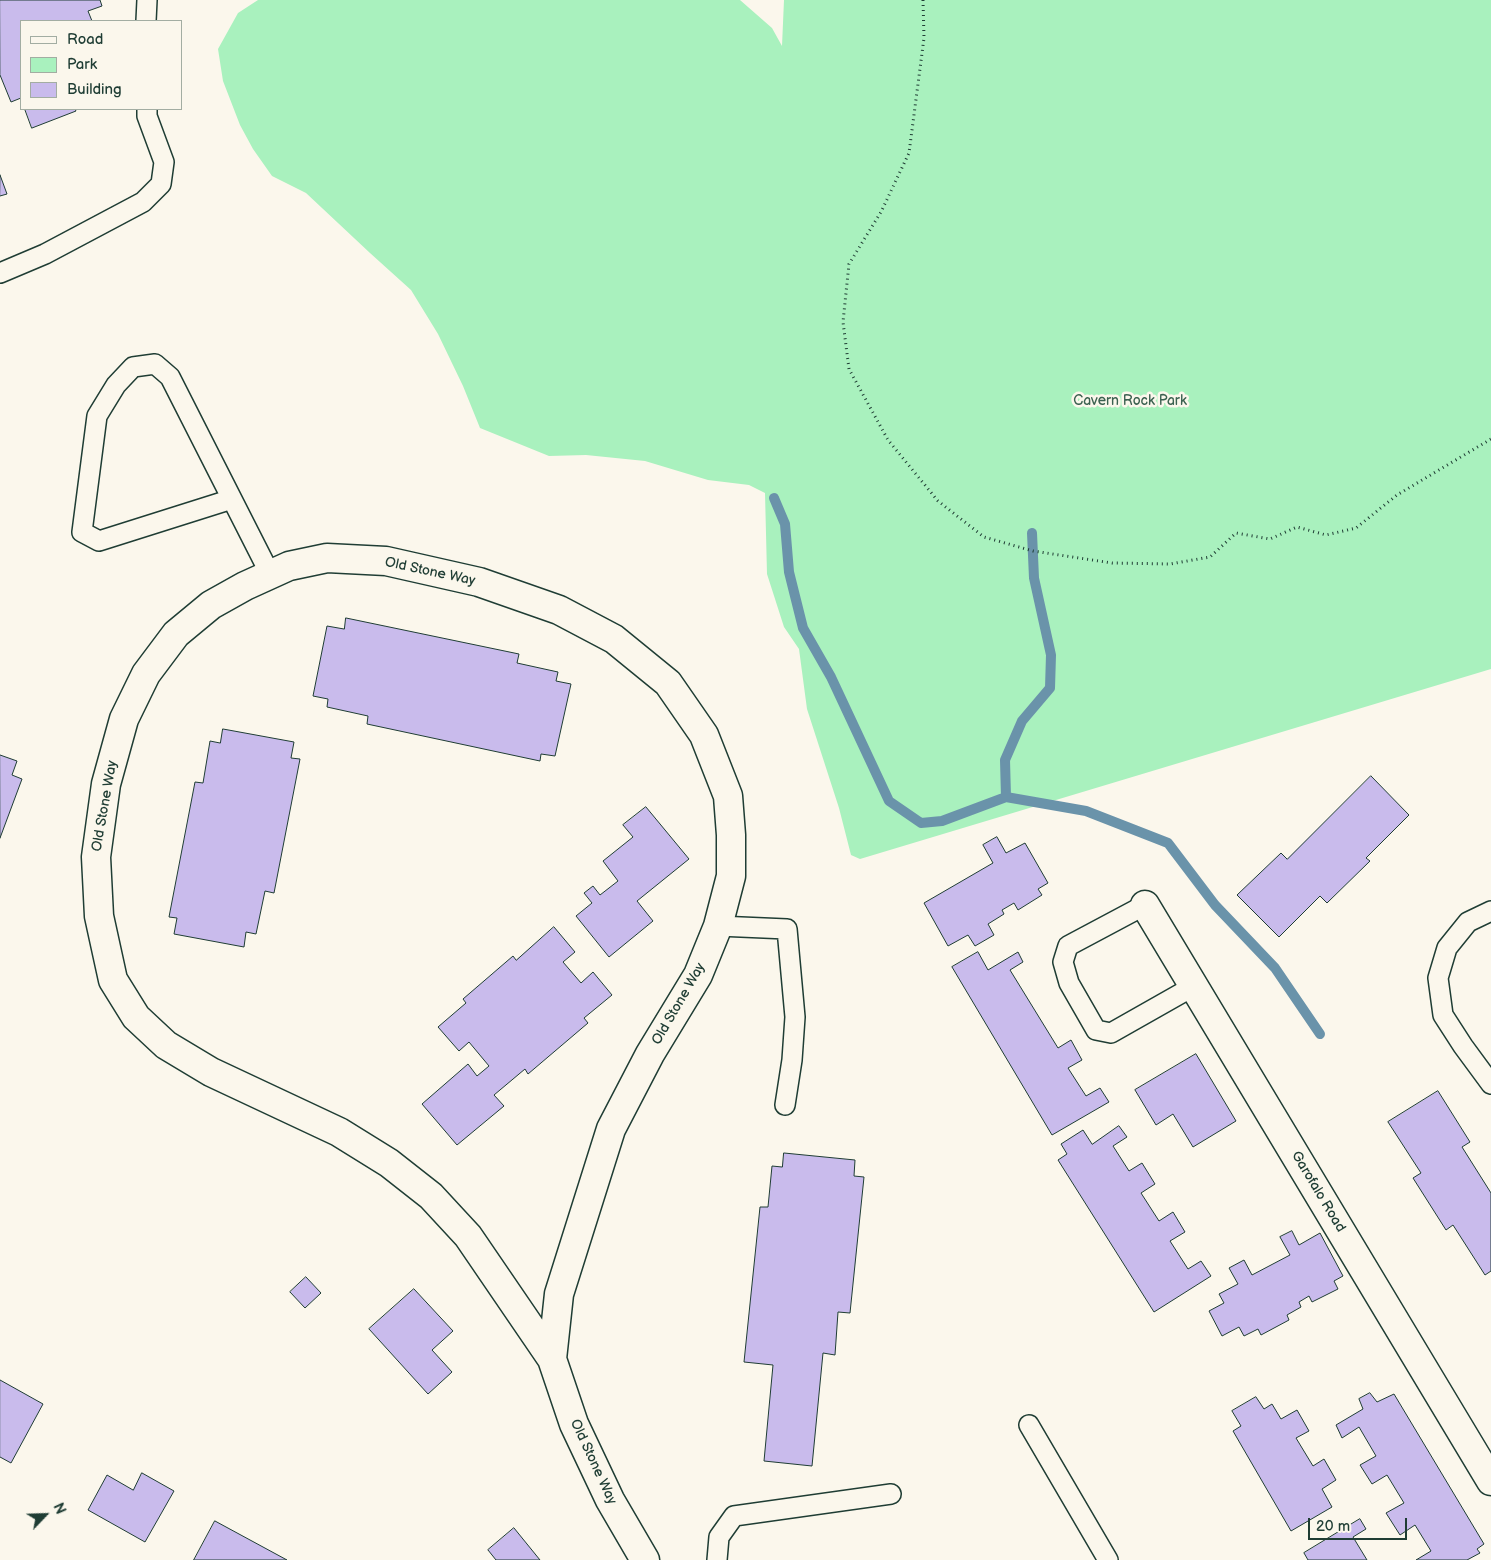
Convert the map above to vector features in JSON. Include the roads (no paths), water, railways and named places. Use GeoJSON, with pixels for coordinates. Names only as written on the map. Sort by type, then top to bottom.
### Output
{"type":"FeatureCollection","features":[{"type":"Feature","properties":{"kind":"street","name":"Old Stone Way"},"geometry":{"type":"LineString","coordinates":[[552,1359],[559,1294],[611,1129],[650,1054],[698,975],[718,926],[731,876],[732,836],[728,796],[704,734],[668,683],[614,639],[559,610],[479,582],[386,561],[327,558],[289,566],[244,586],[211,605],[176,634],[146,674],[124,719],[106,784],[96,856],[99,916],[113,980],[136,1017],[166,1045],[211,1072],[339,1132],[389,1162],[431,1196],[468,1236],[552,1359],[574,1424],[610,1500],[645,1560]]}},
{"type":"Feature","properties":{"kind":"street","name":"Garofalo Road"},"geometry":{"type":"LineString","coordinates":[[1145,905],[1491,1481]]}},
{"type":"Feature","properties":{"kind":"lane"},"geometry":{"type":"LineString","coordinates":[[146,20],[147,0]]}},
{"type":"Feature","properties":{"kind":"lane"},"geometry":{"type":"LineString","coordinates":[[0,273],[45,254],[143,202],[161,184],[164,162],[147,110]]}},
{"type":"Feature","properties":{"kind":"lane"},"geometry":{"type":"LineString","coordinates":[[232,499],[99,540],[82,532],[97,416],[116,385],[133,367],[155,364],[170,376],[270,574]]}},
{"type":"Feature","properties":{"kind":"lane"},"geometry":{"type":"LineString","coordinates":[[1145,905],[1068,946],[1063,962],[1069,983],[1096,1030],[1112,1033],[1194,986]]}},
{"type":"Feature","properties":{"kind":"lane"},"geometry":{"type":"LineString","coordinates":[[1491,911],[1468,922],[1446,948],[1438,978],[1443,1015],[1491,1084]]}},
{"type":"Feature","properties":{"kind":"lane"},"geometry":{"type":"LineString","coordinates":[[718,926],[787,929],[795,1017],[792,1060],[785,1105]]}},
{"type":"Feature","properties":{"kind":"lane"},"geometry":{"type":"LineString","coordinates":[[1029,1425],[1108,1560]]}},
{"type":"Feature","properties":{"kind":"lane"},"geometry":{"type":"LineString","coordinates":[[717,1560],[719,1537],[734,1516],[891,1494]]}},
{"type":"Feature","properties":{"kind":"waterway"},"geometry":{"type":"LineString","coordinates":[[774,498],[785,524],[789,572],[803,628],[831,677],[889,801],[921,823],[942,821],[1006,797],[1086,811],[1168,843],[1215,905],[1275,968],[1320,1034]]}},
{"type":"Feature","properties":{"kind":"waterway"},"geometry":{"type":"LineString","coordinates":[[1006,797],[1005,760],[1022,721],[1050,688],[1051,655],[1034,578],[1032,533]]}},
{"type":"Feature","properties":{"kind":"park label","name":"Cavern Rock Park"},"geometry":{"type":"Point","coordinates":[1130,401]}}]}
